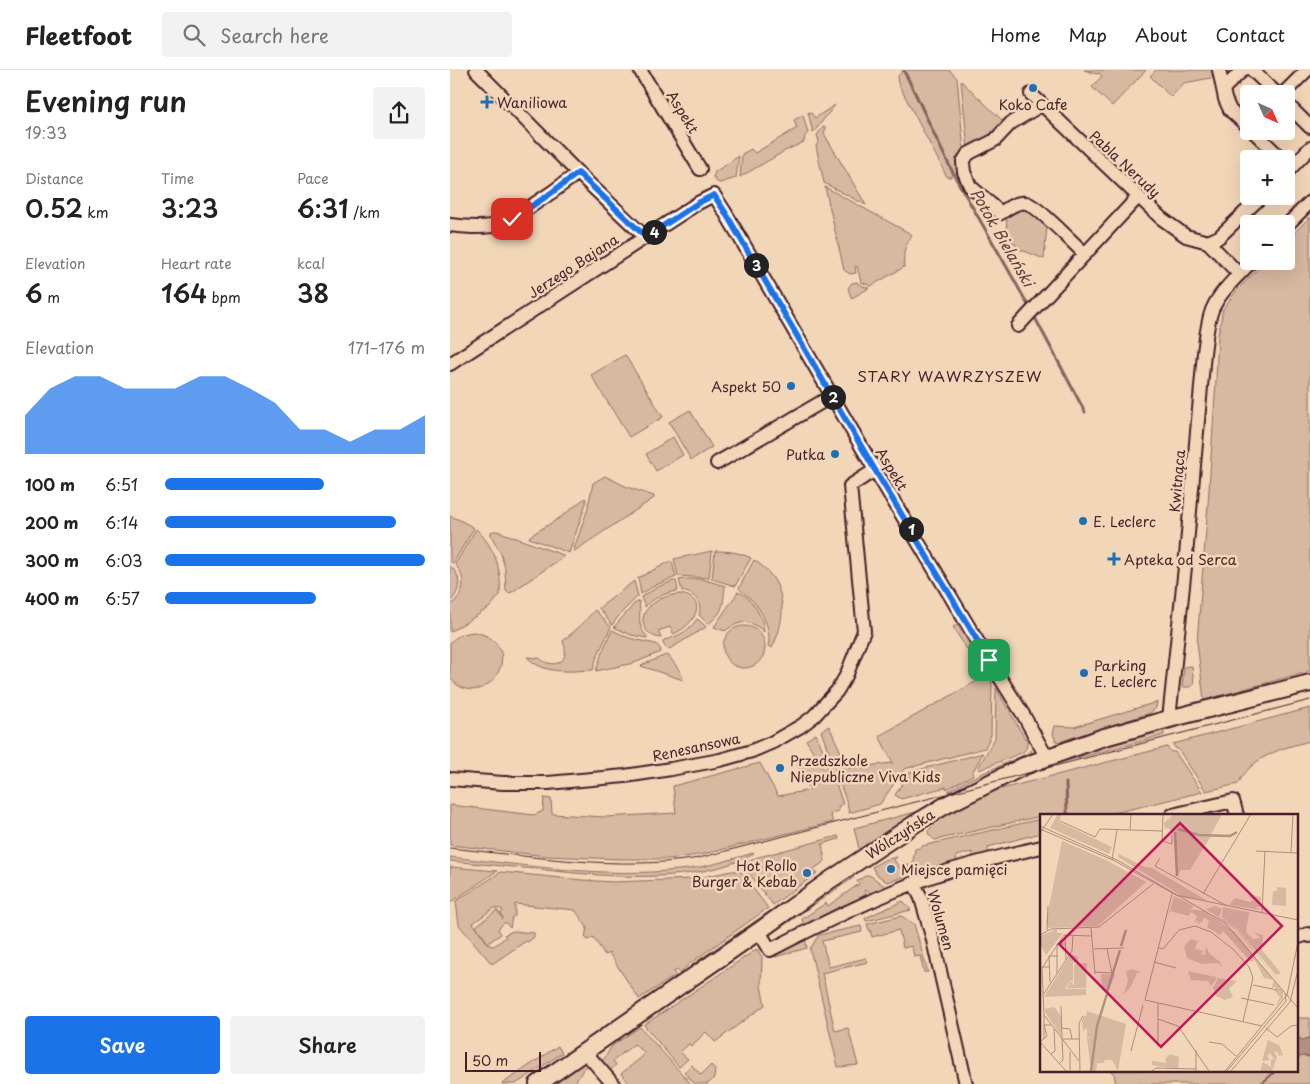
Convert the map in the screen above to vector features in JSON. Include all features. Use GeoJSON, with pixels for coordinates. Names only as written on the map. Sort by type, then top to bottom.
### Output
{"type":"FeatureCollection","features":[{"type":"Feature","properties":{"kind":"main road","name":"Wólczyńska"},"geometry":{"type":"LineString","coordinates":[[538,1084],[830,880],[937,810],[1024,766],[1101,738],[1310,683]]}},
{"type":"Feature","properties":{"kind":"street"},"geometry":{"type":"LineString","coordinates":[[476,70],[578,173],[646,237]]}},
{"type":"Feature","properties":{"kind":"street","name":"Aspekt"},"geometry":{"type":"LineString","coordinates":[[640,70],[700,169]]}},
{"type":"Feature","properties":{"kind":"street"},"geometry":{"type":"LineString","coordinates":[[1219,70],[1225,98],[1230,110],[1240,119]]}},
{"type":"Feature","properties":{"kind":"street"},"geometry":{"type":"LineString","coordinates":[[1223,90],[1242,70]]}},
{"type":"Feature","properties":{"kind":"street"},"geometry":{"type":"LineString","coordinates":[[1252,70],[1267,85]]}},
{"type":"Feature","properties":{"kind":"street"},"geometry":{"type":"LineString","coordinates":[[1292,85],[1307,70]]}},
{"type":"Feature","properties":{"kind":"street","name":"Pabla Nerudy"},"geometry":{"type":"LineString","coordinates":[[1031,94],[1160,218],[1186,236],[1208,242],[1239,274]]}},
{"type":"Feature","properties":{"kind":"street"},"geometry":{"type":"LineString","coordinates":[[1041,105],[1011,123],[995,140],[968,154],[963,162],[964,172],[970,186],[1001,213],[1013,205],[1026,203],[1036,208],[1085,254]]}},
{"type":"Feature","properties":{"kind":"street"},"geometry":{"type":"LineString","coordinates":[[1295,112],[1310,127]]}},
{"type":"Feature","properties":{"kind":"street"},"geometry":{"type":"LineString","coordinates":[[1262,140],[1272,150]]}},
{"type":"Feature","properties":{"kind":"street"},"geometry":{"type":"LineString","coordinates":[[1295,162],[1310,148]]}},
{"type":"Feature","properties":{"kind":"street"},"geometry":{"type":"LineString","coordinates":[[450,225],[469,228],[503,224],[547,196],[578,173]]}},
{"type":"Feature","properties":{"kind":"street","name":"Aspekt"},"geometry":{"type":"LineString","coordinates":[[714,195],[875,470],[1024,716],[1047,758]]}},
{"type":"Feature","properties":{"kind":"street","name":"Jerzego Bajana"},"geometry":{"type":"LineString","coordinates":[[450,364],[698,203],[714,195]]}},
{"type":"Feature","properties":{"kind":"street"},"geometry":{"type":"LineString","coordinates":[[1022,322],[1138,198]]}},
{"type":"Feature","properties":{"kind":"street"},"geometry":{"type":"LineString","coordinates":[[1295,217],[1310,202]]}},
{"type":"Feature","properties":{"kind":"street"},"geometry":{"type":"LineString","coordinates":[[1208,242],[1219,237],[1253,205]]}},
{"type":"Feature","properties":{"kind":"street","name":"Kwitnąca"},"geometry":{"type":"LineString","coordinates":[[1169,719],[1206,336],[1210,316],[1218,300],[1243,270]]}},
{"type":"Feature","properties":{"kind":"street"},"geometry":{"type":"LineString","coordinates":[[717,463],[832,396]]}},
{"type":"Feature","properties":{"kind":"street","name":"Renesansowa"},"geometry":{"type":"LineString","coordinates":[[450,778],[548,783],[625,776],[720,760],[752,751],[801,726],[814,716],[837,691],[846,676],[864,631],[850,486],[875,470]]}},
{"type":"Feature","properties":{"kind":"street"},"geometry":{"type":"LineString","coordinates":[[1176,814],[1233,801],[1237,814]]}},
{"type":"Feature","properties":{"kind":"street"},"geometry":{"type":"LineString","coordinates":[[914,883],[974,863],[1040,847]]}},
{"type":"Feature","properties":{"kind":"street","name":"Wolumen"},"geometry":{"type":"LineString","coordinates":[[759,931],[770,950],[836,916],[914,883],[921,898],[932,936],[966,1084]]}},
{"type":"Feature","properties":{"kind":"street"},"geometry":{"type":"LineString","coordinates":[[585,1052],[613,1084]]}},
{"type":"Feature","properties":{"kind":"shaded area"},"geometry":{"type":"Polygon","coordinates":[[[904,70],[949,70],[957,78],[964,152],[960,171],[950,177],[947,177],[898,83],[898,76],[904,70]]]}},
{"type":"Feature","properties":{"kind":"shaded area"},"geometry":{"type":"Polygon","coordinates":[[[1084,70],[1146,70],[1112,106],[1092,87],[1102,76],[1099,73],[1084,70]]]}},
{"type":"Feature","properties":{"kind":"shaded area"},"geometry":{"type":"Polygon","coordinates":[[[1156,70],[1214,70],[1216,77],[1184,83],[1171,97],[1150,76],[1156,70]]]}},
{"type":"Feature","properties":{"kind":"shaded area"},"geometry":{"type":"Polygon","coordinates":[[[961,81],[1004,122],[993,135],[968,149],[961,81]]]}},
{"type":"Feature","properties":{"kind":"shaded area"},"geometry":{"type":"Polygon","coordinates":[[[835,105],[813,133],[808,112],[815,118],[835,105]]]}},
{"type":"Feature","properties":{"kind":"shaded area"},"geometry":{"type":"Polygon","coordinates":[[[803,115],[808,133],[805,136],[804,142],[740,177],[742,154],[751,149],[755,153],[797,128],[794,120],[803,115]]]}},
{"type":"Feature","properties":{"kind":"shaded area"},"geometry":{"type":"Polygon","coordinates":[[[824,126],[826,128],[824,133],[826,137],[866,205],[824,183],[816,146],[819,141],[817,135],[824,126]]]}},
{"type":"Feature","properties":{"kind":"shaded area"},"geometry":{"type":"Polygon","coordinates":[[[739,156],[736,178],[720,183],[717,182],[713,177],[715,172],[739,156]]]}},
{"type":"Feature","properties":{"kind":"shaded area"},"geometry":{"type":"Polygon","coordinates":[[[825,187],[911,234],[912,236],[905,250],[904,267],[871,286],[861,282],[857,266],[855,267],[856,273],[850,274],[844,270],[825,187]]]}},
{"type":"Feature","properties":{"kind":"shaded area"},"geometry":{"type":"Polygon","coordinates":[[[1021,209],[1032,212],[1047,226],[1044,259],[1019,249],[1006,234],[1007,217],[1021,209]]]}},
{"type":"Feature","properties":{"kind":"shaded area"},"geometry":{"type":"Polygon","coordinates":[[[1310,217],[1310,671],[1204,700],[1197,642],[1208,505],[1218,335],[1223,309],[1237,290],[1257,270],[1295,270],[1295,232],[1310,217]]]}},
{"type":"Feature","properties":{"kind":"shaded area"},"geometry":{"type":"Polygon","coordinates":[[[857,282],[869,288],[852,298],[848,288],[852,283],[857,282]]]}},
{"type":"Feature","properties":{"kind":"shaded area"},"geometry":{"type":"Polygon","coordinates":[[[625,355],[663,417],[629,437],[591,375],[625,355]]]}},
{"type":"Feature","properties":{"kind":"shaded area"},"geometry":{"type":"Polygon","coordinates":[[[690,410],[712,447],[691,460],[669,422],[690,410]]]}},
{"type":"Feature","properties":{"kind":"shaded area"},"geometry":{"type":"Polygon","coordinates":[[[673,437],[683,455],[656,471],[646,454],[673,437]]]}},
{"type":"Feature","properties":{"kind":"shaded area"},"geometry":{"type":"Polygon","coordinates":[[[605,476],[627,487],[654,496],[654,498],[573,552],[587,511],[593,483],[605,476]]]}},
{"type":"Feature","properties":{"kind":"shaded area"},"geometry":{"type":"Polygon","coordinates":[[[585,498],[586,503],[569,553],[529,538],[561,517],[585,498]]]}},
{"type":"Feature","properties":{"kind":"shaded area"},"geometry":{"type":"Polygon","coordinates":[[[450,516],[474,528],[453,563],[450,561],[450,516]]]}},
{"type":"Feature","properties":{"kind":"shaded area"},"geometry":{"type":"Polygon","coordinates":[[[476,529],[488,543],[496,559],[500,577],[500,595],[489,608],[450,632],[450,606],[459,597],[463,586],[462,576],[455,564],[476,529]]]}},
{"type":"Feature","properties":{"kind":"shaded area"},"geometry":{"type":"Polygon","coordinates":[[[493,531],[563,555],[563,557],[508,593],[506,591],[505,568],[501,554],[491,535],[493,531]]]}},
{"type":"Feature","properties":{"kind":"shaded area"},"geometry":{"type":"Polygon","coordinates":[[[712,551],[709,578],[678,576],[674,559],[712,551]]]}},
{"type":"Feature","properties":{"kind":"shaded area"},"geometry":{"type":"Polygon","coordinates":[[[715,551],[733,552],[751,558],[735,586],[712,579],[715,551]]]}},
{"type":"Feature","properties":{"kind":"shaded area"},"geometry":{"type":"Polygon","coordinates":[[[754,560],[765,568],[773,578],[781,600],[781,624],[772,648],[768,646],[769,633],[762,614],[751,599],[739,588],[754,560]]]}},
{"type":"Feature","properties":{"kind":"shaded area"},"geometry":{"type":"Polygon","coordinates":[[[672,562],[676,577],[656,585],[641,594],[638,578],[672,562]]]}},
{"type":"Feature","properties":{"kind":"shaded area"},"geometry":{"type":"Polygon","coordinates":[[[450,566],[457,574],[459,584],[456,594],[450,602],[450,566]]]}},
{"type":"Feature","properties":{"kind":"shaded area"},"geometry":{"type":"Polygon","coordinates":[[[702,579],[725,586],[722,608],[717,616],[708,624],[699,615],[699,602],[694,596],[682,591],[679,580],[702,579]]]}},
{"type":"Feature","properties":{"kind":"shaded area"},"geometry":{"type":"Polygon","coordinates":[[[634,581],[638,596],[612,625],[599,608],[634,581]]]}},
{"type":"Feature","properties":{"kind":"shaded area"},"geometry":{"type":"Polygon","coordinates":[[[676,581],[678,591],[660,596],[645,607],[641,597],[676,581]]]}},
{"type":"Feature","properties":{"kind":"shaded area"},"geometry":{"type":"Polygon","coordinates":[[[738,592],[748,598],[756,609],[762,621],[764,632],[754,625],[745,622],[725,631],[714,627],[738,592]]]}},
{"type":"Feature","properties":{"kind":"shaded area"},"geometry":{"type":"Polygon","coordinates":[[[680,594],[695,601],[697,607],[692,620],[687,626],[673,634],[670,627],[658,631],[661,638],[650,634],[646,630],[643,620],[646,610],[653,603],[661,599],[680,594]]]}},
{"type":"Feature","properties":{"kind":"shaded area"},"geometry":{"type":"Polygon","coordinates":[[[639,601],[640,624],[648,638],[631,635],[614,627],[634,604],[639,601]]]}},
{"type":"Feature","properties":{"kind":"shaded area"},"geometry":{"type":"Polygon","coordinates":[[[595,610],[611,627],[593,670],[558,671],[541,667],[527,657],[539,658],[554,664],[561,661],[564,658],[565,651],[563,641],[595,610]]]}},
{"type":"Feature","properties":{"kind":"shaded area"},"geometry":{"type":"Polygon","coordinates":[[[697,619],[706,627],[669,649],[665,647],[664,640],[683,633],[697,619]]]}},
{"type":"Feature","properties":{"kind":"shaded area"},"geometry":{"type":"Polygon","coordinates":[[[958,625],[992,682],[991,735],[985,748],[904,769],[880,804],[849,813],[821,731],[829,726],[848,768],[893,763],[879,736],[984,677],[953,627],[958,625]]]}},
{"type":"Feature","properties":{"kind":"shaded area"},"geometry":{"type":"Polygon","coordinates":[[[744,626],[759,632],[765,647],[759,662],[744,668],[729,662],[723,647],[729,632],[744,626]]]}},
{"type":"Feature","properties":{"kind":"shaded area"},"geometry":{"type":"Polygon","coordinates":[[[612,630],[629,638],[656,644],[661,652],[634,663],[596,671],[612,630]]]}},
{"type":"Feature","properties":{"kind":"shaded area"},"geometry":{"type":"Polygon","coordinates":[[[475,632],[492,639],[500,650],[501,663],[497,675],[488,684],[476,690],[463,688],[450,678],[450,643],[461,635],[475,632]]]}},
{"type":"Feature","properties":{"kind":"shaded area"},"geometry":{"type":"Polygon","coordinates":[[[666,655],[669,656],[681,673],[683,680],[641,666],[666,655]]]}},
{"type":"Feature","properties":{"kind":"shaded area"},"geometry":{"type":"Polygon","coordinates":[[[1192,666],[1194,684],[1190,687],[1182,687],[1184,667],[1192,666]]]}},
{"type":"Feature","properties":{"kind":"shaded area"},"geometry":{"type":"Polygon","coordinates":[[[996,688],[1027,742],[1027,747],[1023,752],[979,770],[978,768],[995,738],[996,688]]]}},
{"type":"Feature","properties":{"kind":"shaded area"},"geometry":{"type":"Polygon","coordinates":[[[1157,702],[1156,708],[1150,713],[1059,742],[1056,741],[1053,734],[1055,726],[1074,727],[1157,702]]]}},
{"type":"Feature","properties":{"kind":"shaded area"},"geometry":{"type":"Polygon","coordinates":[[[1310,708],[1310,741],[1279,750],[1260,760],[1251,766],[1238,784],[1206,791],[1173,744],[1310,708]]]}},
{"type":"Feature","properties":{"kind":"shaded area"},"geometry":{"type":"Polygon","coordinates":[[[1210,715],[1211,717],[1164,731],[1164,735],[1039,768],[1163,728],[1210,715]]]}},
{"type":"Feature","properties":{"kind":"shaded area"},"geometry":{"type":"Polygon","coordinates":[[[816,734],[833,773],[812,755],[814,753],[806,740],[816,734]]]}},
{"type":"Feature","properties":{"kind":"shaded area"},"geometry":{"type":"Polygon","coordinates":[[[1167,747],[1171,752],[1175,752],[1202,792],[1110,814],[1040,814],[1040,816],[935,840],[929,835],[928,831],[936,823],[933,819],[973,796],[1167,747]]]}},
{"type":"Feature","properties":{"kind":"shaded area"},"geometry":{"type":"Polygon","coordinates":[[[1032,749],[1031,754],[1024,760],[962,788],[948,792],[972,778],[1026,754],[1032,749]]]}},
{"type":"Feature","properties":{"kind":"shaded area"},"geometry":{"type":"Polygon","coordinates":[[[983,753],[972,773],[973,775],[947,789],[946,787],[901,799],[895,795],[910,772],[983,753]]]}},
{"type":"Feature","properties":{"kind":"shaded area"},"geometry":{"type":"Polygon","coordinates":[[[810,756],[834,778],[843,804],[838,806],[839,811],[830,813],[833,822],[704,854],[669,859],[546,856],[450,845],[450,805],[534,815],[543,811],[544,798],[551,799],[552,814],[605,817],[676,813],[673,786],[760,763],[778,796],[810,790],[797,764],[810,756]]]}},
{"type":"Feature","properties":{"kind":"shaded area"},"geometry":{"type":"Polygon","coordinates":[[[927,809],[860,853],[854,828],[927,809]]]}},
{"type":"Feature","properties":{"kind":"shaded area"},"geometry":{"type":"Polygon","coordinates":[[[1040,819],[1040,833],[988,847],[989,853],[974,858],[972,852],[956,856],[957,863],[923,874],[921,869],[911,873],[915,849],[1040,819]]]}},
{"type":"Feature","properties":{"kind":"shaded area"},"geometry":{"type":"Polygon","coordinates":[[[838,836],[839,839],[822,844],[825,861],[814,869],[817,873],[773,905],[745,868],[747,863],[755,858],[838,836]]]}},
{"type":"Feature","properties":{"kind":"shaded area"},"geometry":{"type":"Polygon","coordinates":[[[753,853],[731,864],[705,871],[679,875],[651,876],[596,875],[450,861],[450,857],[593,872],[650,872],[698,867],[753,853]]]}},
{"type":"Feature","properties":{"kind":"shaded area"},"geometry":{"type":"Polygon","coordinates":[[[897,857],[894,860],[900,868],[909,863],[907,876],[887,882],[876,874],[872,867],[884,860],[897,857]]]}},
{"type":"Feature","properties":{"kind":"shaded area"},"geometry":{"type":"Polygon","coordinates":[[[450,867],[497,871],[450,903],[450,867]]]}},
{"type":"Feature","properties":{"kind":"shaded area"},"geometry":{"type":"Polygon","coordinates":[[[731,871],[740,871],[768,908],[689,964],[680,974],[677,970],[673,972],[676,976],[639,999],[609,953],[605,955],[593,937],[588,940],[585,937],[587,927],[575,910],[515,904],[515,916],[512,917],[510,928],[505,922],[498,929],[501,934],[488,943],[476,926],[497,910],[503,919],[501,913],[503,910],[494,908],[473,923],[489,945],[494,946],[506,937],[504,935],[513,931],[534,933],[534,937],[492,964],[459,925],[456,901],[501,872],[613,882],[694,879],[731,871]]]}},
{"type":"Feature","properties":{"kind":"shaded area"},"geometry":{"type":"Polygon","coordinates":[[[854,872],[853,878],[768,936],[769,931],[854,872]]]}},
{"type":"Feature","properties":{"kind":"shaded area"},"geometry":{"type":"Polygon","coordinates":[[[867,875],[886,887],[870,893],[867,890],[864,891],[866,895],[804,926],[802,919],[826,903],[828,906],[859,884],[857,881],[867,875]]]}},
{"type":"Feature","properties":{"kind":"shaded area"},"geometry":{"type":"Polygon","coordinates":[[[903,901],[911,910],[866,921],[865,918],[903,901]]]}},
{"type":"Feature","properties":{"kind":"shaded area"},"geometry":{"type":"Polygon","coordinates":[[[770,911],[773,915],[684,974],[694,963],[770,911]]]}},
{"type":"Feature","properties":{"kind":"shaded area"},"geometry":{"type":"Polygon","coordinates":[[[901,916],[914,924],[928,972],[924,972],[920,956],[914,957],[912,946],[903,948],[899,930],[872,937],[867,924],[901,916]]]}},
{"type":"Feature","properties":{"kind":"shaded area"},"geometry":{"type":"Polygon","coordinates":[[[861,926],[862,932],[822,941],[829,967],[866,958],[868,962],[822,973],[835,1031],[848,1028],[858,1065],[838,1067],[810,949],[819,935],[861,926]]]}},
{"type":"Feature","properties":{"kind":"shaded area"},"geometry":{"type":"Polygon","coordinates":[[[805,938],[807,948],[775,957],[778,953],[805,938]]]}},
{"type":"Feature","properties":{"kind":"shaded area"},"geometry":{"type":"Polygon","coordinates":[[[757,949],[762,957],[761,986],[765,1005],[715,1042],[706,1032],[691,1046],[689,1044],[680,1052],[688,1059],[679,1067],[644,1025],[757,949]]]}},
{"type":"Feature","properties":{"kind":"shaded area"},"geometry":{"type":"Polygon","coordinates":[[[1298,1018],[1310,1018],[1310,1038],[1302,1040],[1298,1037],[1298,1018]]]}},
{"type":"Feature","properties":{"kind":"shaded area"},"geometry":{"type":"Polygon","coordinates":[[[640,1027],[691,1084],[630,1084],[621,1074],[643,1056],[644,1052],[634,1044],[613,1061],[616,1065],[609,1072],[600,1062],[612,1046],[640,1027]]]}},
{"type":"Feature","properties":{"kind":"shaded area"},"geometry":{"type":"Polygon","coordinates":[[[1298,1037],[1302,1040],[1310,1038],[1310,1057],[1298,1057],[1298,1037]]]}},
{"type":"Feature","properties":{"kind":"shaded area"},"geometry":{"type":"Polygon","coordinates":[[[558,1046],[562,1053],[516,1084],[502,1084],[558,1046]]]}},
{"type":"Feature","properties":{"kind":"shaded area"},"geometry":{"type":"Polygon","coordinates":[[[1298,1057],[1310,1057],[1310,1084],[1116,1084],[1112,1072],[1298,1072],[1298,1057]]]}},
{"type":"Feature","properties":{"kind":"shaded area"},"geometry":{"type":"Polygon","coordinates":[[[586,1062],[588,1064],[574,1084],[554,1084],[586,1062]]]}},
{"type":"Feature","properties":{"kind":"shaded area"},"geometry":{"type":"Polygon","coordinates":[[[692,1065],[701,1075],[711,1065],[715,1069],[714,1078],[708,1084],[695,1084],[684,1072],[692,1065]]]}},
{"type":"Feature","properties":{"kind":"waterway","name":"Potok Bielański"},"geometry":{"type":"LineString","coordinates":[[904,71],[958,182],[1030,309]]}},
{"type":"Feature","properties":{"kind":"waterway","name":"Potok Bielański"},"geometry":{"type":"LineString","coordinates":[[1033,314],[1085,412]]}},
{"type":"Feature","properties":{"kind":"waterway","name":"Potok Bielański"},"geometry":{"type":"LineString","coordinates":[[1066,783],[1068,814]]}},
{"type":"Feature","properties":{"kind":"waterway","name":"Potok Bielański"},"geometry":{"type":"LineString","coordinates":[[1261,1084],[1274,1072]]}},
{"type":"Feature","properties":{"kind":"tram line"},"geometry":{"type":"LineString","coordinates":[[450,848],[606,863],[669,862],[699,858],[1310,700]]}},
{"type":"Feature","properties":{"kind":"place","name":"Koko Cafe"},"geometry":{"type":"Point","coordinates":[1033,88]}},
{"type":"Feature","properties":{"kind":"place","name":"Waniliowa"},"geometry":{"type":"Point","coordinates":[487,102]}},
{"type":"Feature","properties":{"kind":"place","name":"Aspekt 50"},"geometry":{"type":"Point","coordinates":[791,386]}},
{"type":"Feature","properties":{"kind":"place","name":"Putka"},"geometry":{"type":"Point","coordinates":[835,454]}},
{"type":"Feature","properties":{"kind":"place","name":"E. Leclerc"},"geometry":{"type":"Point","coordinates":[1083,521]}},
{"type":"Feature","properties":{"kind":"place","name":"Apteka od Serca"},"geometry":{"type":"Point","coordinates":[1114,559]}},
{"type":"Feature","properties":{"kind":"place","name":"Parking E. Leclerc"},"geometry":{"type":"Point","coordinates":[1084,673]}},
{"type":"Feature","properties":{"kind":"place","name":"Przedszkole Niepubliczne Viva Kids"},"geometry":{"type":"Point","coordinates":[780,768]}},
{"type":"Feature","properties":{"kind":"place","name":"Miejsce pamięci"},"geometry":{"type":"Point","coordinates":[891,869]}},
{"type":"Feature","properties":{"kind":"place","name":"Hot Rollo Burger & Kebab"},"geometry":{"type":"Point","coordinates":[807,873]}},
{"type":"Feature","properties":{"kind":"district","name":"STARY WAWRZYSZEW"},"geometry":{"type":"Point","coordinates":[950,375]}},
{"type":"Feature","properties":{"kind":"route"},"geometry":{"type":"LineString","coordinates":[[512,219],[578,173],[646,237],[698,203],[714,195],[989,660]]}}]}
